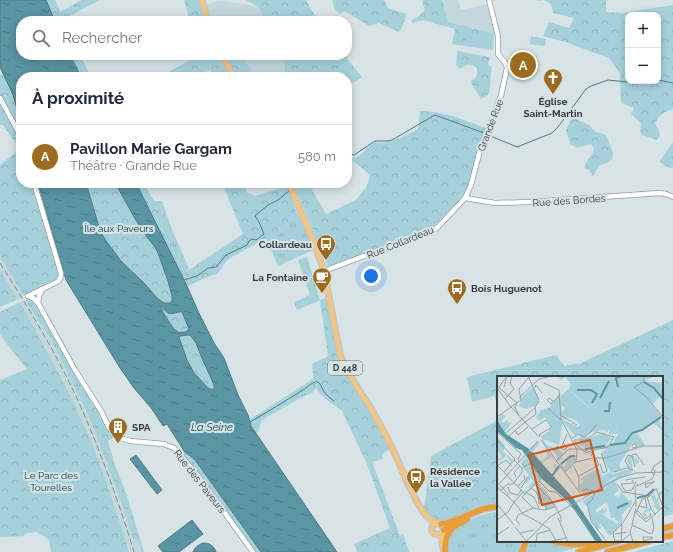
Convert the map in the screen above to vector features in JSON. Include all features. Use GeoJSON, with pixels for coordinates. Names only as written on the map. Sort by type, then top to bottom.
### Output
{"type":"FeatureCollection","features":[{"type":"Feature","properties":{"kind":"highway"},"geometry":{"type":"LineString","coordinates":[[439,523],[452,522],[487,508],[497,508]]}},
{"type":"Feature","properties":{"kind":"highway"},"geometry":{"type":"LineString","coordinates":[[441,533],[460,521],[497,508]]}},
{"type":"Feature","properties":{"kind":"highway"},"geometry":{"type":"LineString","coordinates":[[444,552],[449,532],[467,519]]}},
{"type":"Feature","properties":{"kind":"highway"},"geometry":{"type":"LineString","coordinates":[[663,529],[673,526]]}},
{"type":"Feature","properties":{"kind":"highway"},"geometry":{"type":"LineString","coordinates":[[663,538],[673,534]]}},
{"type":"Feature","properties":{"kind":"highway"},"geometry":{"type":"LineString","coordinates":[[522,552],[526,542]]}},
{"type":"Feature","properties":{"kind":"highway"},"geometry":{"type":"LineString","coordinates":[[557,542],[578,545],[601,542]]}},
{"type":"Feature","properties":{"kind":"highway"},"geometry":{"type":"LineString","coordinates":[[579,552],[614,542]]}},
{"type":"Feature","properties":{"kind":"highway"},"geometry":{"type":"LineString","coordinates":[[608,552],[645,542]]}},
{"type":"Feature","properties":{"kind":"main road"},"geometry":{"type":"LineString","coordinates":[[202,0],[207,16]]}},
{"type":"Feature","properties":{"kind":"main road"},"geometry":{"type":"LineString","coordinates":[[224,60],[231,72]]}},
{"type":"Feature","properties":{"kind":"main road","name":"D 448"},"geometry":{"type":"LineString","coordinates":[[291,188],[324,271],[340,354],[345,367],[384,431],[406,481],[427,517],[432,530]]}},
{"type":"Feature","properties":{"kind":"main road"},"geometry":{"type":"LineString","coordinates":[[427,517],[444,526],[439,541],[444,552]]}},
{"type":"Feature","properties":{"kind":"main road"},"geometry":{"type":"LineString","coordinates":[[439,523],[434,524],[432,526],[432,530],[433,533],[441,533]]}},
{"type":"Feature","properties":{"kind":"street","name":"Grande Rue"},"geometry":{"type":"LineString","coordinates":[[465,198],[471,185],[483,140],[501,96],[507,68],[506,64],[498,54],[498,36],[489,0]]}},
{"type":"Feature","properties":{"kind":"street"},"geometry":{"type":"LineString","coordinates":[[0,98],[16,128]]}},
{"type":"Feature","properties":{"kind":"street"},"geometry":{"type":"LineString","coordinates":[[36,188],[61,273],[57,282],[28,296],[34,298],[38,303]]}},
{"type":"Feature","properties":{"kind":"street","name":"Rue des Bordes"},"geometry":{"type":"LineString","coordinates":[[465,198],[495,203],[535,202],[660,193],[673,197]]}},
{"type":"Feature","properties":{"kind":"street","name":"Rue Collardeau"},"geometry":{"type":"LineString","coordinates":[[324,271],[437,228],[465,198]]}},
{"type":"Feature","properties":{"kind":"street"},"geometry":{"type":"LineString","coordinates":[[38,303],[42,289]]}},
{"type":"Feature","properties":{"kind":"street","name":"Rue des Paveurs"},"geometry":{"type":"LineString","coordinates":[[38,303],[75,370],[101,411],[109,428],[118,437],[130,441],[164,444],[174,448],[198,476],[253,552]]}},
{"type":"Feature","properties":{"kind":"shaded area"},"geometry":{"type":"Polygon","coordinates":[[[442,0],[458,0],[461,10],[488,4],[494,33],[448,22],[442,0]]]}},
{"type":"Feature","properties":{"kind":"shaded area"},"geometry":{"type":"Polygon","coordinates":[[[223,1],[257,6],[263,16],[209,16],[206,5],[223,1]]]}},
{"type":"Feature","properties":{"kind":"shaded area"},"geometry":{"type":"Polygon","coordinates":[[[226,60],[309,60],[317,72],[216,72],[229,65],[226,60]]]}},
{"type":"Feature","properties":{"kind":"shaded area"},"geometry":{"type":"Polygon","coordinates":[[[0,257],[24,296],[18,299],[0,270],[0,257]]]}},
{"type":"Feature","properties":{"kind":"shaded area"},"geometry":{"type":"Polygon","coordinates":[[[25,300],[51,340],[75,388],[98,439],[138,540],[141,552],[129,552],[114,504],[80,418],[47,350],[20,302],[25,300]]]}},
{"type":"Feature","properties":{"kind":"green space"},"geometry":{"type":"Polygon","coordinates":[[[46,0],[55,0],[63,16],[53,16],[46,0]]]}},
{"type":"Feature","properties":{"kind":"green space"},"geometry":{"type":"Polygon","coordinates":[[[82,0],[100,0],[70,16],[62,16],[60,12],[82,0]]]}},
{"type":"Feature","properties":{"kind":"green space"},"geometry":{"type":"Polygon","coordinates":[[[184,0],[199,0],[203,16],[189,16],[184,0]]]}},
{"type":"Feature","properties":{"kind":"green space"},"geometry":{"type":"Polygon","coordinates":[[[245,0],[306,0],[315,16],[263,16],[257,6],[245,0]]]}},
{"type":"Feature","properties":{"kind":"green space"},"geometry":{"type":"Polygon","coordinates":[[[332,0],[384,0],[388,8],[406,14],[403,26],[399,32],[379,23],[369,26],[344,11],[340,14],[335,10],[332,0]]]}},
{"type":"Feature","properties":{"kind":"green space"},"geometry":{"type":"Polygon","coordinates":[[[422,0],[442,0],[448,22],[426,17],[422,0]]]}},
{"type":"Feature","properties":{"kind":"green space"},"geometry":{"type":"Polygon","coordinates":[[[544,0],[606,0],[606,12],[625,13],[625,84],[661,84],[661,12],[628,12],[673,5],[673,109],[662,114],[655,124],[660,135],[657,140],[642,135],[640,131],[641,123],[631,114],[634,108],[621,103],[620,73],[609,58],[565,42],[543,36],[549,22],[569,28],[574,18],[553,13],[551,4],[544,0]]]}},
{"type":"Feature","properties":{"kind":"green space"},"geometry":{"type":"Polygon","coordinates":[[[425,11],[426,17],[456,24],[455,29],[424,20],[413,23],[411,20],[418,17],[425,11]]]}},
{"type":"Feature","properties":{"kind":"green space"},"geometry":{"type":"Polygon","coordinates":[[[456,24],[494,33],[493,49],[452,44],[456,24]]]}},
{"type":"Feature","properties":{"kind":"green space"},"geometry":{"type":"Polygon","coordinates":[[[467,33],[490,38],[488,46],[466,41],[467,33]]]}},
{"type":"Feature","properties":{"kind":"green space"},"geometry":{"type":"Polygon","coordinates":[[[531,36],[546,39],[545,46],[530,44],[531,36]]]}},
{"type":"Feature","properties":{"kind":"green space"},"geometry":{"type":"Polygon","coordinates":[[[457,51],[490,57],[488,65],[492,67],[490,90],[487,95],[481,99],[470,81],[475,79],[477,67],[468,65],[460,69],[456,65],[457,51]]]}},
{"type":"Feature","properties":{"kind":"green space"},"geometry":{"type":"Polygon","coordinates":[[[72,60],[82,60],[88,72],[78,72],[72,60]]]}},
{"type":"Feature","properties":{"kind":"green space"},"geometry":{"type":"Polygon","coordinates":[[[190,60],[220,60],[227,72],[211,72],[210,70],[206,72],[168,72],[190,60]]]}},
{"type":"Feature","properties":{"kind":"green space"},"geometry":{"type":"Polygon","coordinates":[[[227,60],[242,60],[247,63],[251,70],[251,72],[234,72],[227,60]]]}},
{"type":"Feature","properties":{"kind":"green space"},"geometry":{"type":"Polygon","coordinates":[[[284,60],[348,60],[362,77],[352,84],[352,72],[285,72],[284,60]]]}},
{"type":"Feature","properties":{"kind":"green space"},"geometry":{"type":"Polygon","coordinates":[[[3,74],[16,107],[16,123],[0,95],[0,75],[3,74]]]}},
{"type":"Feature","properties":{"kind":"green space"},"geometry":{"type":"Polygon","coordinates":[[[0,103],[16,132],[16,144],[3,125],[0,125],[0,103]]]}},
{"type":"Feature","properties":{"kind":"green space"},"geometry":{"type":"Polygon","coordinates":[[[420,111],[445,114],[486,128],[475,157],[471,181],[466,191],[450,211],[424,233],[328,266],[295,188],[311,188],[326,214],[356,200],[367,186],[370,175],[352,159],[358,157],[373,143],[391,141],[418,129],[420,111]]]}},
{"type":"Feature","properties":{"kind":"green space"},"geometry":{"type":"Polygon","coordinates":[[[571,119],[576,119],[589,125],[596,132],[604,134],[608,139],[613,153],[612,159],[607,163],[600,165],[593,176],[589,170],[584,168],[594,149],[591,144],[577,148],[570,144],[566,130],[571,119]]]}},
{"type":"Feature","properties":{"kind":"green space"},"geometry":{"type":"Polygon","coordinates":[[[673,142],[673,167],[670,168],[659,162],[673,142]]]}},
{"type":"Feature","properties":{"kind":"green space"},"geometry":{"type":"Polygon","coordinates":[[[16,152],[16,188],[34,188],[59,271],[56,281],[24,296],[0,257],[0,165],[16,152]]]}},
{"type":"Feature","properties":{"kind":"green space","name":"Île aux Paveurs"},"geometry":{"type":"Polygon","coordinates":[[[87,188],[118,188],[134,217],[158,253],[168,281],[172,298],[171,302],[164,303],[157,298],[121,261],[100,230],[87,188]]]}},
{"type":"Feature","properties":{"kind":"green space"},"geometry":{"type":"Polygon","coordinates":[[[138,188],[147,188],[154,201],[162,201],[161,233],[138,188]]]}},
{"type":"Feature","properties":{"kind":"green space"},"geometry":{"type":"Polygon","coordinates":[[[224,188],[246,188],[246,192],[255,196],[281,188],[289,188],[296,211],[283,229],[228,259],[217,274],[187,286],[181,275],[243,234],[224,188]]]}},
{"type":"Feature","properties":{"kind":"green space"},"geometry":{"type":"Polygon","coordinates":[[[162,201],[171,227],[189,269],[181,275],[161,233],[162,201]]]}},
{"type":"Feature","properties":{"kind":"green space"},"geometry":{"type":"Polygon","coordinates":[[[296,211],[315,249],[278,266],[266,238],[283,229],[296,211]]]}},
{"type":"Feature","properties":{"kind":"green space"},"geometry":{"type":"Polygon","coordinates":[[[307,257],[320,300],[297,310],[294,302],[310,295],[298,260],[307,257]]]}},
{"type":"Feature","properties":{"kind":"green space"},"geometry":{"type":"Polygon","coordinates":[[[0,270],[18,299],[0,307],[0,270]]]}},
{"type":"Feature","properties":{"kind":"green space"},"geometry":{"type":"Polygon","coordinates":[[[328,297],[338,360],[342,369],[368,407],[390,449],[382,454],[383,459],[372,462],[400,536],[403,534],[409,552],[357,552],[354,544],[390,528],[367,464],[342,411],[320,394],[314,382],[312,364],[328,356],[320,300],[328,297]]]}},
{"type":"Feature","properties":{"kind":"green space"},"geometry":{"type":"Polygon","coordinates":[[[31,299],[34,303],[96,407],[90,409],[87,413],[51,340],[25,300],[31,299]]]}},
{"type":"Feature","properties":{"kind":"green space","name":"Le Parc des Tourelles"},"geometry":{"type":"Polygon","coordinates":[[[20,302],[39,335],[89,437],[106,480],[129,552],[51,552],[49,539],[36,532],[27,533],[23,536],[0,537],[0,380],[27,369],[5,342],[0,333],[0,312],[20,302]]]}},
{"type":"Feature","properties":{"kind":"green space"},"geometry":{"type":"Polygon","coordinates":[[[160,305],[172,313],[182,312],[189,329],[188,331],[178,332],[170,324],[159,306],[160,305]]]}},
{"type":"Feature","properties":{"kind":"green space"},"geometry":{"type":"Polygon","coordinates":[[[673,320],[673,514],[663,517],[663,376],[497,376],[497,401],[494,396],[472,402],[467,377],[556,355],[564,366],[581,363],[673,320]]]}},
{"type":"Feature","properties":{"kind":"green space"},"geometry":{"type":"Polygon","coordinates":[[[188,335],[191,336],[196,343],[213,383],[213,390],[208,388],[194,373],[187,360],[179,337],[188,335]]]}},
{"type":"Feature","properties":{"kind":"green space"},"geometry":{"type":"Polygon","coordinates":[[[313,379],[316,388],[312,393],[262,420],[258,432],[256,433],[251,426],[249,419],[313,379]]]}},
{"type":"Feature","properties":{"kind":"green space"},"geometry":{"type":"Polygon","coordinates":[[[96,407],[106,427],[115,437],[108,441],[144,552],[141,552],[138,540],[133,538],[112,475],[87,413],[90,409],[96,407]]]}},
{"type":"Feature","properties":{"kind":"green space"},"geometry":{"type":"Polygon","coordinates":[[[497,421],[497,503],[490,503],[448,520],[440,520],[429,514],[424,508],[431,456],[497,421]]]}},
{"type":"Feature","properties":{"kind":"green space"},"geometry":{"type":"Polygon","coordinates":[[[184,451],[194,460],[261,552],[255,552],[184,456],[184,451]]]}},
{"type":"Feature","properties":{"kind":"green space"},"geometry":{"type":"Polygon","coordinates":[[[497,512],[497,542],[523,542],[522,549],[519,552],[448,552],[447,537],[453,530],[465,522],[485,514],[497,512]]]}},
{"type":"Feature","properties":{"kind":"green space"},"geometry":{"type":"Polygon","coordinates":[[[673,541],[673,552],[634,552],[673,541]]]}},
{"type":"Feature","properties":{"kind":"green space"},"geometry":{"type":"Polygon","coordinates":[[[527,542],[548,542],[558,545],[576,546],[575,548],[561,552],[524,552],[527,542]]]}},
{"type":"Feature","properties":{"kind":"water"},"geometry":{"type":"Polygon","coordinates":[[[0,0],[46,0],[53,16],[16,16],[16,60],[72,60],[78,72],[16,72],[16,106],[13,95],[0,67],[0,0]]]}},
{"type":"Feature","properties":{"kind":"water","name":"La Seine"},"geometry":{"type":"Polygon","coordinates":[[[39,188],[87,188],[100,230],[104,238],[121,261],[157,298],[164,303],[170,303],[172,301],[172,296],[158,253],[134,217],[118,188],[138,188],[214,343],[224,358],[238,395],[248,415],[251,426],[337,552],[261,552],[195,460],[184,451],[167,424],[163,426],[152,409],[134,388],[66,280],[39,188]],[[160,305],[173,328],[178,332],[188,331],[189,329],[182,312],[172,314],[160,305]],[[188,335],[179,337],[187,360],[194,373],[208,388],[213,390],[214,385],[196,343],[191,336],[188,335]]]}},
{"type":"Feature","properties":{"kind":"water"},"geometry":{"type":"Polygon","coordinates":[[[136,455],[162,490],[157,494],[130,459],[136,455]]]}},
{"type":"Feature","properties":{"kind":"water"},"geometry":{"type":"Polygon","coordinates":[[[192,520],[203,534],[179,552],[163,552],[158,546],[192,520]]]}},
{"type":"Feature","properties":{"kind":"water"},"geometry":{"type":"Polygon","coordinates":[[[203,543],[211,545],[216,552],[193,552],[197,546],[203,543]]]}},
{"type":"Feature","properties":{"kind":"waterway"},"geometry":{"type":"LineString","coordinates":[[488,135],[517,147],[552,133],[586,89],[608,80],[625,82]]}},
{"type":"Feature","properties":{"kind":"waterway"},"geometry":{"type":"LineString","coordinates":[[661,81],[673,83]]}},
{"type":"Feature","properties":{"kind":"waterway"},"geometry":{"type":"LineString","coordinates":[[352,154],[354,155],[375,141],[392,140],[435,115],[484,133]]}},
{"type":"Feature","properties":{"kind":"waterway"},"geometry":{"type":"LineString","coordinates":[[184,280],[197,276],[208,268],[216,267],[226,255],[247,245],[252,239],[256,240],[264,234],[255,216],[289,191]]}},
{"type":"Feature","properties":{"kind":"waterway"},"geometry":{"type":"LineString","coordinates":[[250,422],[315,382],[318,382],[325,393],[334,401]]}},
{"type":"Feature","properties":{"kind":"railway"},"geometry":{"type":"LineString","coordinates":[[0,263],[25,302],[59,363],[80,405],[119,504],[134,552]]}},
{"type":"Feature","properties":{"kind":"place","name":"Pavillon Marie Gargam"},"geometry":{"type":"Point","coordinates":[523,65]}},
{"type":"Feature","properties":{"kind":"place","name":"Église Saint-Martin"},"geometry":{"type":"Point","coordinates":[553,95]}},
{"type":"Feature","properties":{"kind":"place","name":"Collardeau"},"geometry":{"type":"Point","coordinates":[326,261]}},
{"type":"Feature","properties":{"kind":"place","name":"La Fontaine"},"geometry":{"type":"Point","coordinates":[322,294]}},
{"type":"Feature","properties":{"kind":"place","name":"Bois Huguenot"},"geometry":{"type":"Point","coordinates":[457,305]}},
{"type":"Feature","properties":{"kind":"place","name":"SPA"},"geometry":{"type":"Point","coordinates":[118,444]}},
{"type":"Feature","properties":{"kind":"place","name":"Résidence la Vallée"},"geometry":{"type":"Point","coordinates":[416,494]}}]}
